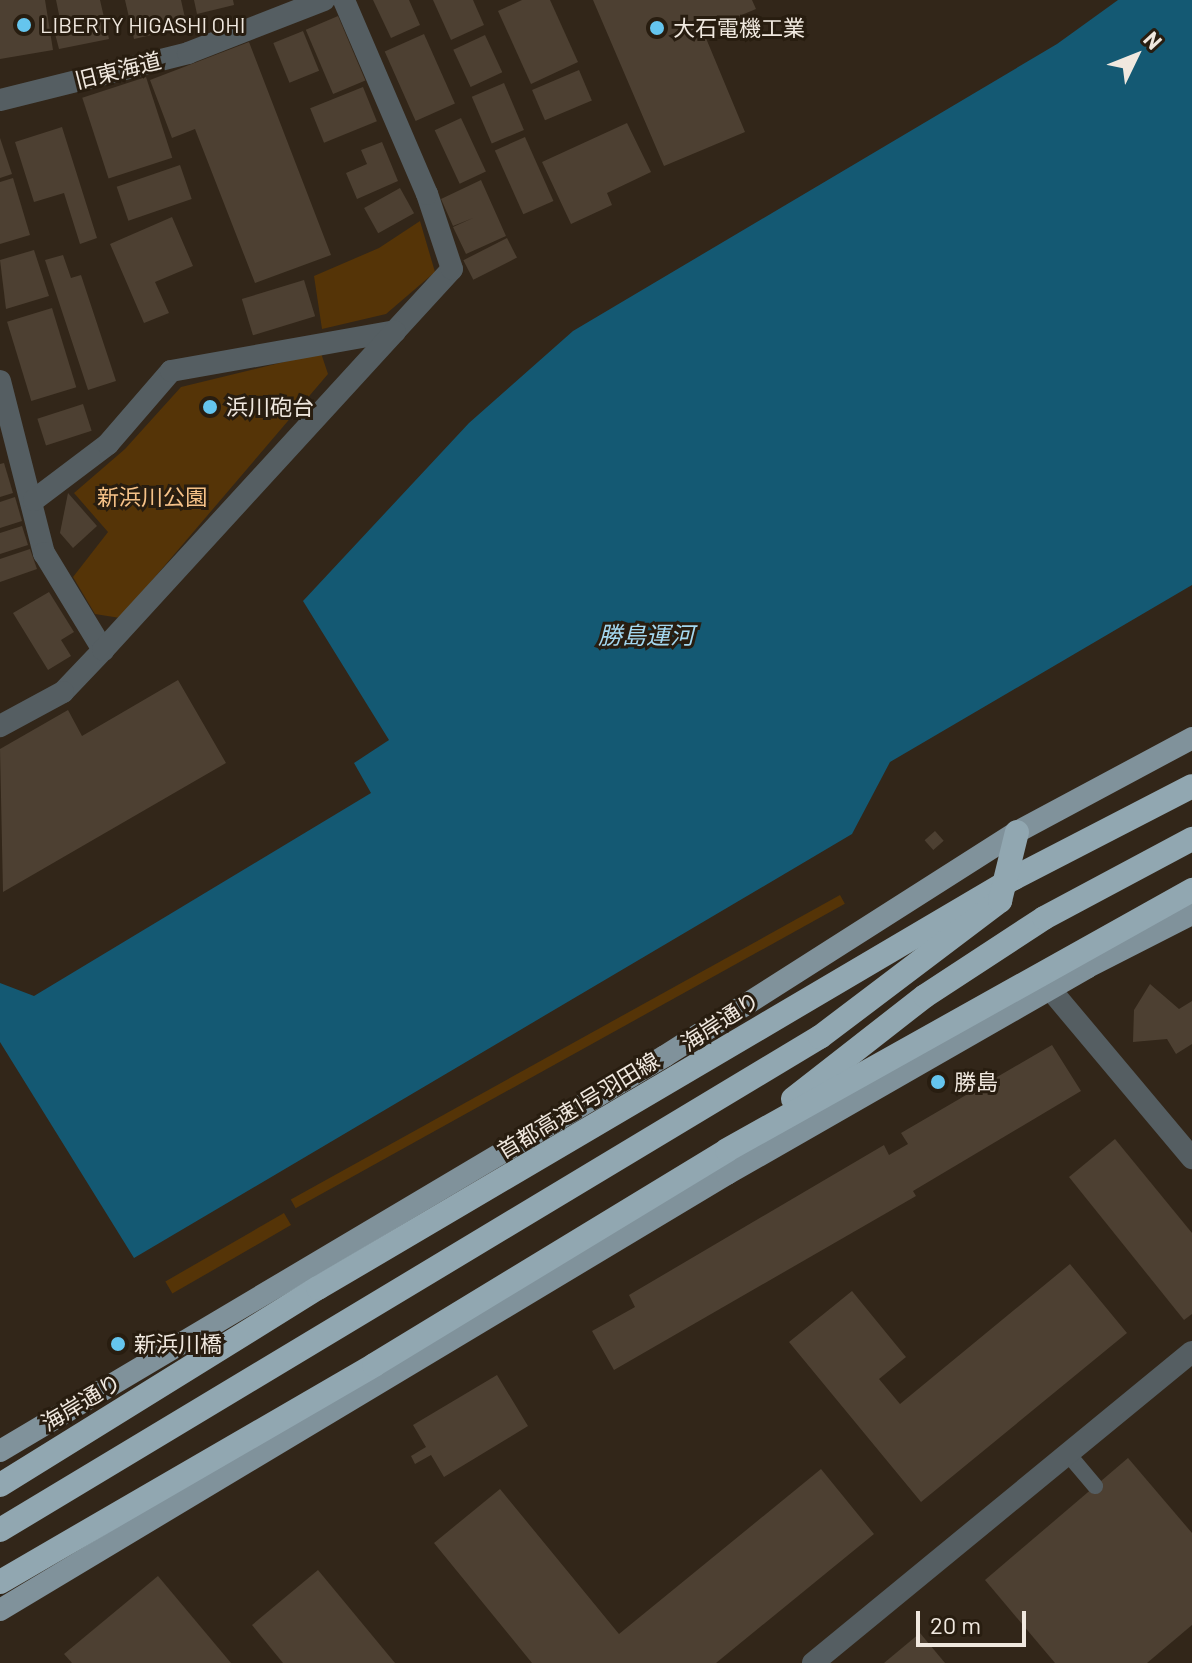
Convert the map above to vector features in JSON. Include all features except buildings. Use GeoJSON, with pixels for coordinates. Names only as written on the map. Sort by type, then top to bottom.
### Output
{"type":"FeatureCollection","features":[{"type":"Feature","properties":{"kind":"highway","name":"首都高速1号羽田線"},"geometry":{"type":"LineString","coordinates":[[0,1485],[331,1280],[1079,840],[1192,786]]}},
{"type":"Feature","properties":{"kind":"highway"},"geometry":{"type":"LineString","coordinates":[[0,1530],[820,1037],[1000,901],[1017,832]]}},
{"type":"Feature","properties":{"kind":"highway"},"geometry":{"type":"LineString","coordinates":[[727,1150],[925,996],[1104,882],[1192,839]]}},
{"type":"Feature","properties":{"kind":"highway"},"geometry":{"type":"LineString","coordinates":[[0,1582],[374,1365],[727,1150],[1192,890]]}},
{"type":"Feature","properties":{"kind":"main road","name":"海岸通り"},"geometry":{"type":"LineString","coordinates":[[0,1451],[665,1056],[1017,832],[1192,738]]}},
{"type":"Feature","properties":{"kind":"main road"},"geometry":{"type":"LineString","coordinates":[[0,1610],[727,1174],[1050,989],[1192,914]]}},
{"type":"Feature","properties":{"kind":"street","name":"旧東海道"},"geometry":{"type":"LineString","coordinates":[[0,100],[188,53],[324,0]]}},
{"type":"Feature","properties":{"kind":"street"},"geometry":{"type":"LineString","coordinates":[[0,726],[63,692],[452,269],[427,194],[344,0]]}},
{"type":"Feature","properties":{"kind":"street"},"geometry":{"type":"LineString","coordinates":[[34,500],[108,444],[171,371],[395,331]]}},
{"type":"Feature","properties":{"kind":"street"},"geometry":{"type":"LineString","coordinates":[[0,381],[34,500],[44,553],[103,650]]}},
{"type":"Feature","properties":{"kind":"street"},"geometry":{"type":"LineString","coordinates":[[1050,989],[1192,1158]]}},
{"type":"Feature","properties":{"kind":"street"},"geometry":{"type":"LineString","coordinates":[[813,1663],[1192,1352]]}},
{"type":"Feature","properties":{"kind":"lane"},"geometry":{"type":"LineString","coordinates":[[1068,1454],[1095,1486]]}},
{"type":"Feature","properties":{"kind":"green space"},"geometry":{"type":"Polygon","coordinates":[[[420,221],[435,272],[386,314],[322,329],[314,276],[379,248],[420,221]]]}},
{"type":"Feature","properties":{"kind":"green space","name":"新浜川公園"},"geometry":{"type":"Polygon","coordinates":[[[321,353],[328,374],[120,618],[95,614],[73,577],[108,532],[74,493],[125,449],[181,387],[321,353]]]}},
{"type":"Feature","properties":{"kind":"green space"},"geometry":{"type":"Polygon","coordinates":[[[840,895],[845,904],[296,1208],[291,1199],[840,895]]]}},
{"type":"Feature","properties":{"kind":"green space"},"geometry":{"type":"Polygon","coordinates":[[[284,1213],[291,1225],[172,1294],[165,1282],[284,1213]]]}},
{"type":"Feature","properties":{"kind":"water","name":"勝島運河"},"geometry":{"type":"Polygon","coordinates":[[[1118,0],[1192,0],[1192,585],[890,762],[852,834],[134,1258],[0,1042],[0,983],[34,996],[371,793],[354,763],[389,740],[303,601],[469,423],[573,331],[1057,44],[1118,0]]]}},
{"type":"Feature","properties":{"kind":"place","name":"LIBERTY HIGASHI OHI"},"geometry":{"type":"Point","coordinates":[24,25]}},
{"type":"Feature","properties":{"kind":"place","name":"大石電機工業"},"geometry":{"type":"Point","coordinates":[657,28]}},
{"type":"Feature","properties":{"kind":"place","name":"浜川砲台"},"geometry":{"type":"Point","coordinates":[210,407]}},
{"type":"Feature","properties":{"kind":"place","name":"勝島"},"geometry":{"type":"Point","coordinates":[938,1082]}},
{"type":"Feature","properties":{"kind":"place","name":"新浜川橋"},"geometry":{"type":"Point","coordinates":[118,1344]}}]}
